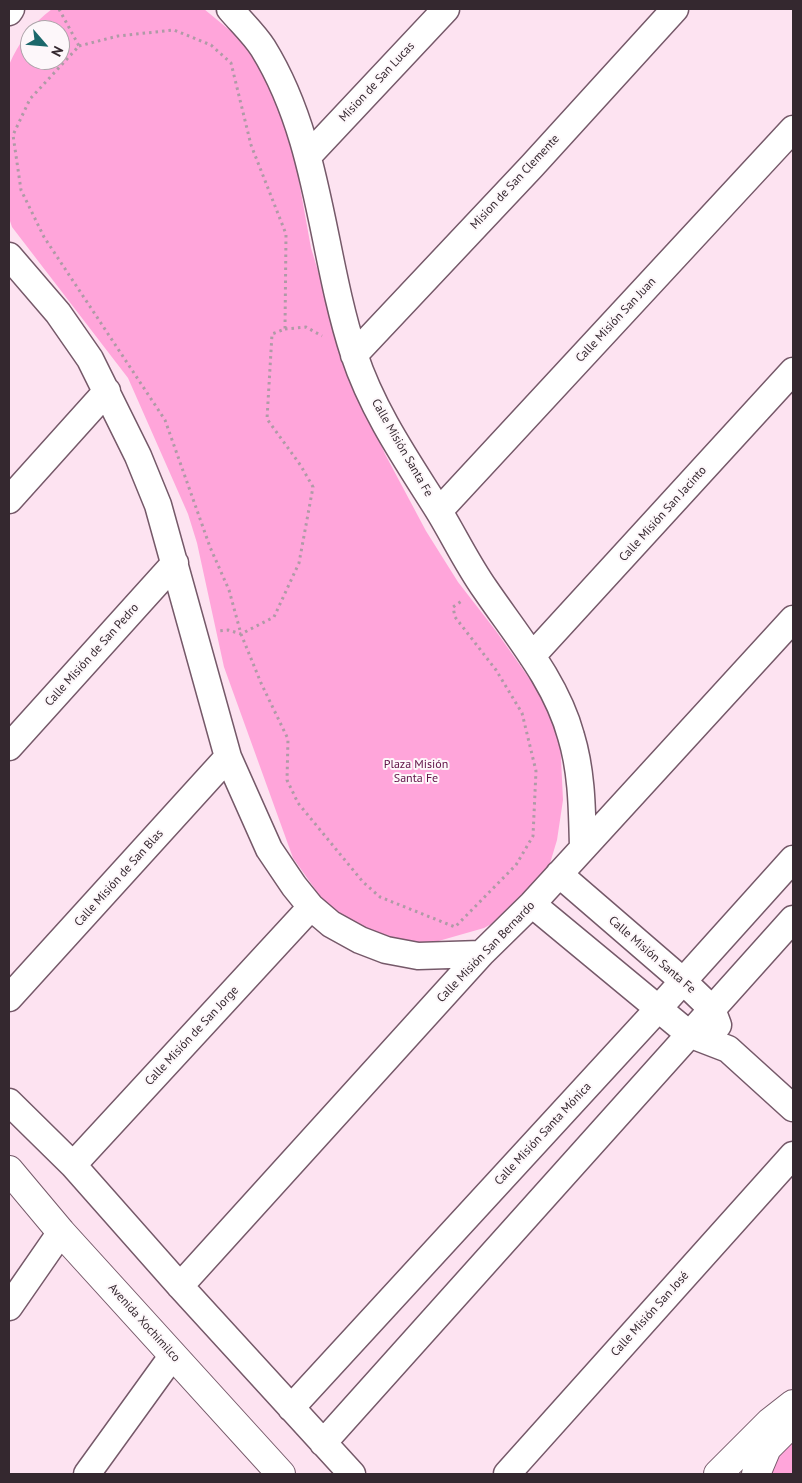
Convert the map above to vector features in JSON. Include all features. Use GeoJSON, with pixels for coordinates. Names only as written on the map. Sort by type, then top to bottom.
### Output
{"type":"FeatureCollection","features":[{"type":"Feature","properties":{"kind":"street","name":"Calle Misión Santa Fe"},"geometry":{"type":"LineString","coordinates":[[230,9],[262,47],[284,88],[308,156],[329,256],[354,355],[378,410],[409,466],[484,587],[532,656],[558,700],[571,736],[578,769],[584,847]]}},
{"type":"Feature","properties":{"kind":"street","name":"Mision de San Lucas"},"geometry":{"type":"LineString","coordinates":[[308,156],[446,9]]}},
{"type":"Feature","properties":{"kind":"street","name":"Mision de San Clemente"},"geometry":{"type":"LineString","coordinates":[[354,355],[532,166],[675,9]]}},
{"type":"Feature","properties":{"kind":"street","name":"Calle Misión San Juan"},"geometry":{"type":"LineString","coordinates":[[439,512],[793,129]]}},
{"type":"Feature","properties":{"kind":"street"},"geometry":{"type":"LineString","coordinates":[[9,256],[58,313],[90,359],[138,456],[158,505],[228,757],[269,849],[310,907],[332,924],[360,940],[386,950],[418,956],[481,954]]}},
{"type":"Feature","properties":{"kind":"street","name":"Calle Misión San Jacinto"},"geometry":{"type":"LineString","coordinates":[[532,656],[793,371]]}},
{"type":"Feature","properties":{"kind":"street"},"geometry":{"type":"LineString","coordinates":[[9,500],[107,391]]}},
{"type":"Feature","properties":{"kind":"street","name":"Calle Misión de San Pedro"},"geometry":{"type":"LineString","coordinates":[[9,747],[175,563]]}},
{"type":"Feature","properties":{"kind":"street","name":"Calle Misión San Bernardo"},"geometry":{"type":"LineString","coordinates":[[180,1286],[481,954],[532,904],[793,619]]}},
{"type":"Feature","properties":{"kind":"street","name":"Calle Misión de San Blas"},"geometry":{"type":"LineString","coordinates":[[9,998],[228,757]]}},
{"type":"Feature","properties":{"kind":"street","name":"Calle Misión Santa Mónica"},"geometry":{"type":"LineString","coordinates":[[291,1408],[658,1009],[793,858]]}},
{"type":"Feature","properties":{"kind":"street","name":"Calle Misión Santa Fe"},"geometry":{"type":"LineString","coordinates":[[559,874],[683,981],[712,1009],[728,1049]]}},
{"type":"Feature","properties":{"kind":"street","name":"Calle Misión Santa Fe"},"geometry":{"type":"LineString","coordinates":[[532,904],[690,1034],[728,1049],[793,1108]]}},
{"type":"Feature","properties":{"kind":"street","name":"Calle Misión de San Jorge"},"geometry":{"type":"LineString","coordinates":[[73,1165],[310,907]]}},
{"type":"Feature","properties":{"kind":"street"},"geometry":{"type":"LineString","coordinates":[[323,1443],[793,919]]}},
{"type":"Feature","properties":{"kind":"street"},"geometry":{"type":"LineString","coordinates":[[9,1102],[73,1165],[180,1286],[352,1474]]}},
{"type":"Feature","properties":{"kind":"street","name":"Calle Misión San José"},"geometry":{"type":"LineString","coordinates":[[507,1474],[793,1155]]}},
{"type":"Feature","properties":{"kind":"street","name":"Avenida Xochimilco"},"geometry":{"type":"LineString","coordinates":[[9,1170],[61,1232],[173,1354],[278,1473]]}},
{"type":"Feature","properties":{"kind":"street"},"geometry":{"type":"LineString","coordinates":[[9,1306],[61,1232]]}},
{"type":"Feature","properties":{"kind":"street"},"geometry":{"type":"LineString","coordinates":[[87,1474],[173,1354]]}},
{"type":"Feature","properties":{"kind":"street"},"geometry":{"type":"LineString","coordinates":[[718,1474],[770,1422],[793,1404]]}},
{"type":"Feature","properties":{"kind":"street"},"geometry":{"type":"LineString","coordinates":[[756,1474],[767,1448],[793,1421]]}},
{"type":"Feature","properties":{"kind":"path"},"geometry":{"type":"LineString","coordinates":[[59,9],[79,46]]}},
{"type":"Feature","properties":{"kind":"path"},"geometry":{"type":"LineString","coordinates":[[285,329],[286,234],[251,145],[231,63],[211,45],[174,30],[118,36],[79,46],[30,99],[13,135],[21,190],[44,237],[165,420],[210,547],[229,590],[241,634],[261,683],[288,739],[287,780],[298,803],[363,882],[380,897],[455,927],[516,865],[533,836],[536,771],[522,713],[496,670],[455,617],[453,607],[484,587]]}},
{"type":"Feature","properties":{"kind":"path"},"geometry":{"type":"LineString","coordinates":[[195,635],[228,630],[241,634],[274,617],[299,562],[313,487],[301,466],[267,418],[272,334],[285,329],[306,327],[354,355]]}},
{"type":"Feature","properties":{"kind":"green space","name":"Plaza Misión Santa Fe"},"geometry":{"type":"Polygon","coordinates":[[[52,9],[204,9],[238,37],[271,82],[291,137],[311,248],[333,320],[349,371],[385,454],[426,531],[458,582],[496,631],[548,705],[560,738],[563,800],[557,840],[548,870],[515,911],[484,928],[435,942],[417,945],[377,934],[348,919],[322,899],[293,858],[224,667],[197,543],[188,514],[128,378],[12,227],[9,218],[9,65],[20,44],[20,70],[70,70],[70,20],[39,20],[52,9]]]}},
{"type":"Feature","properties":{"kind":"green space"},"geometry":{"type":"Polygon","coordinates":[[[793,1442],[793,1474],[769,1474],[775,1458],[793,1442]]]}}]}
